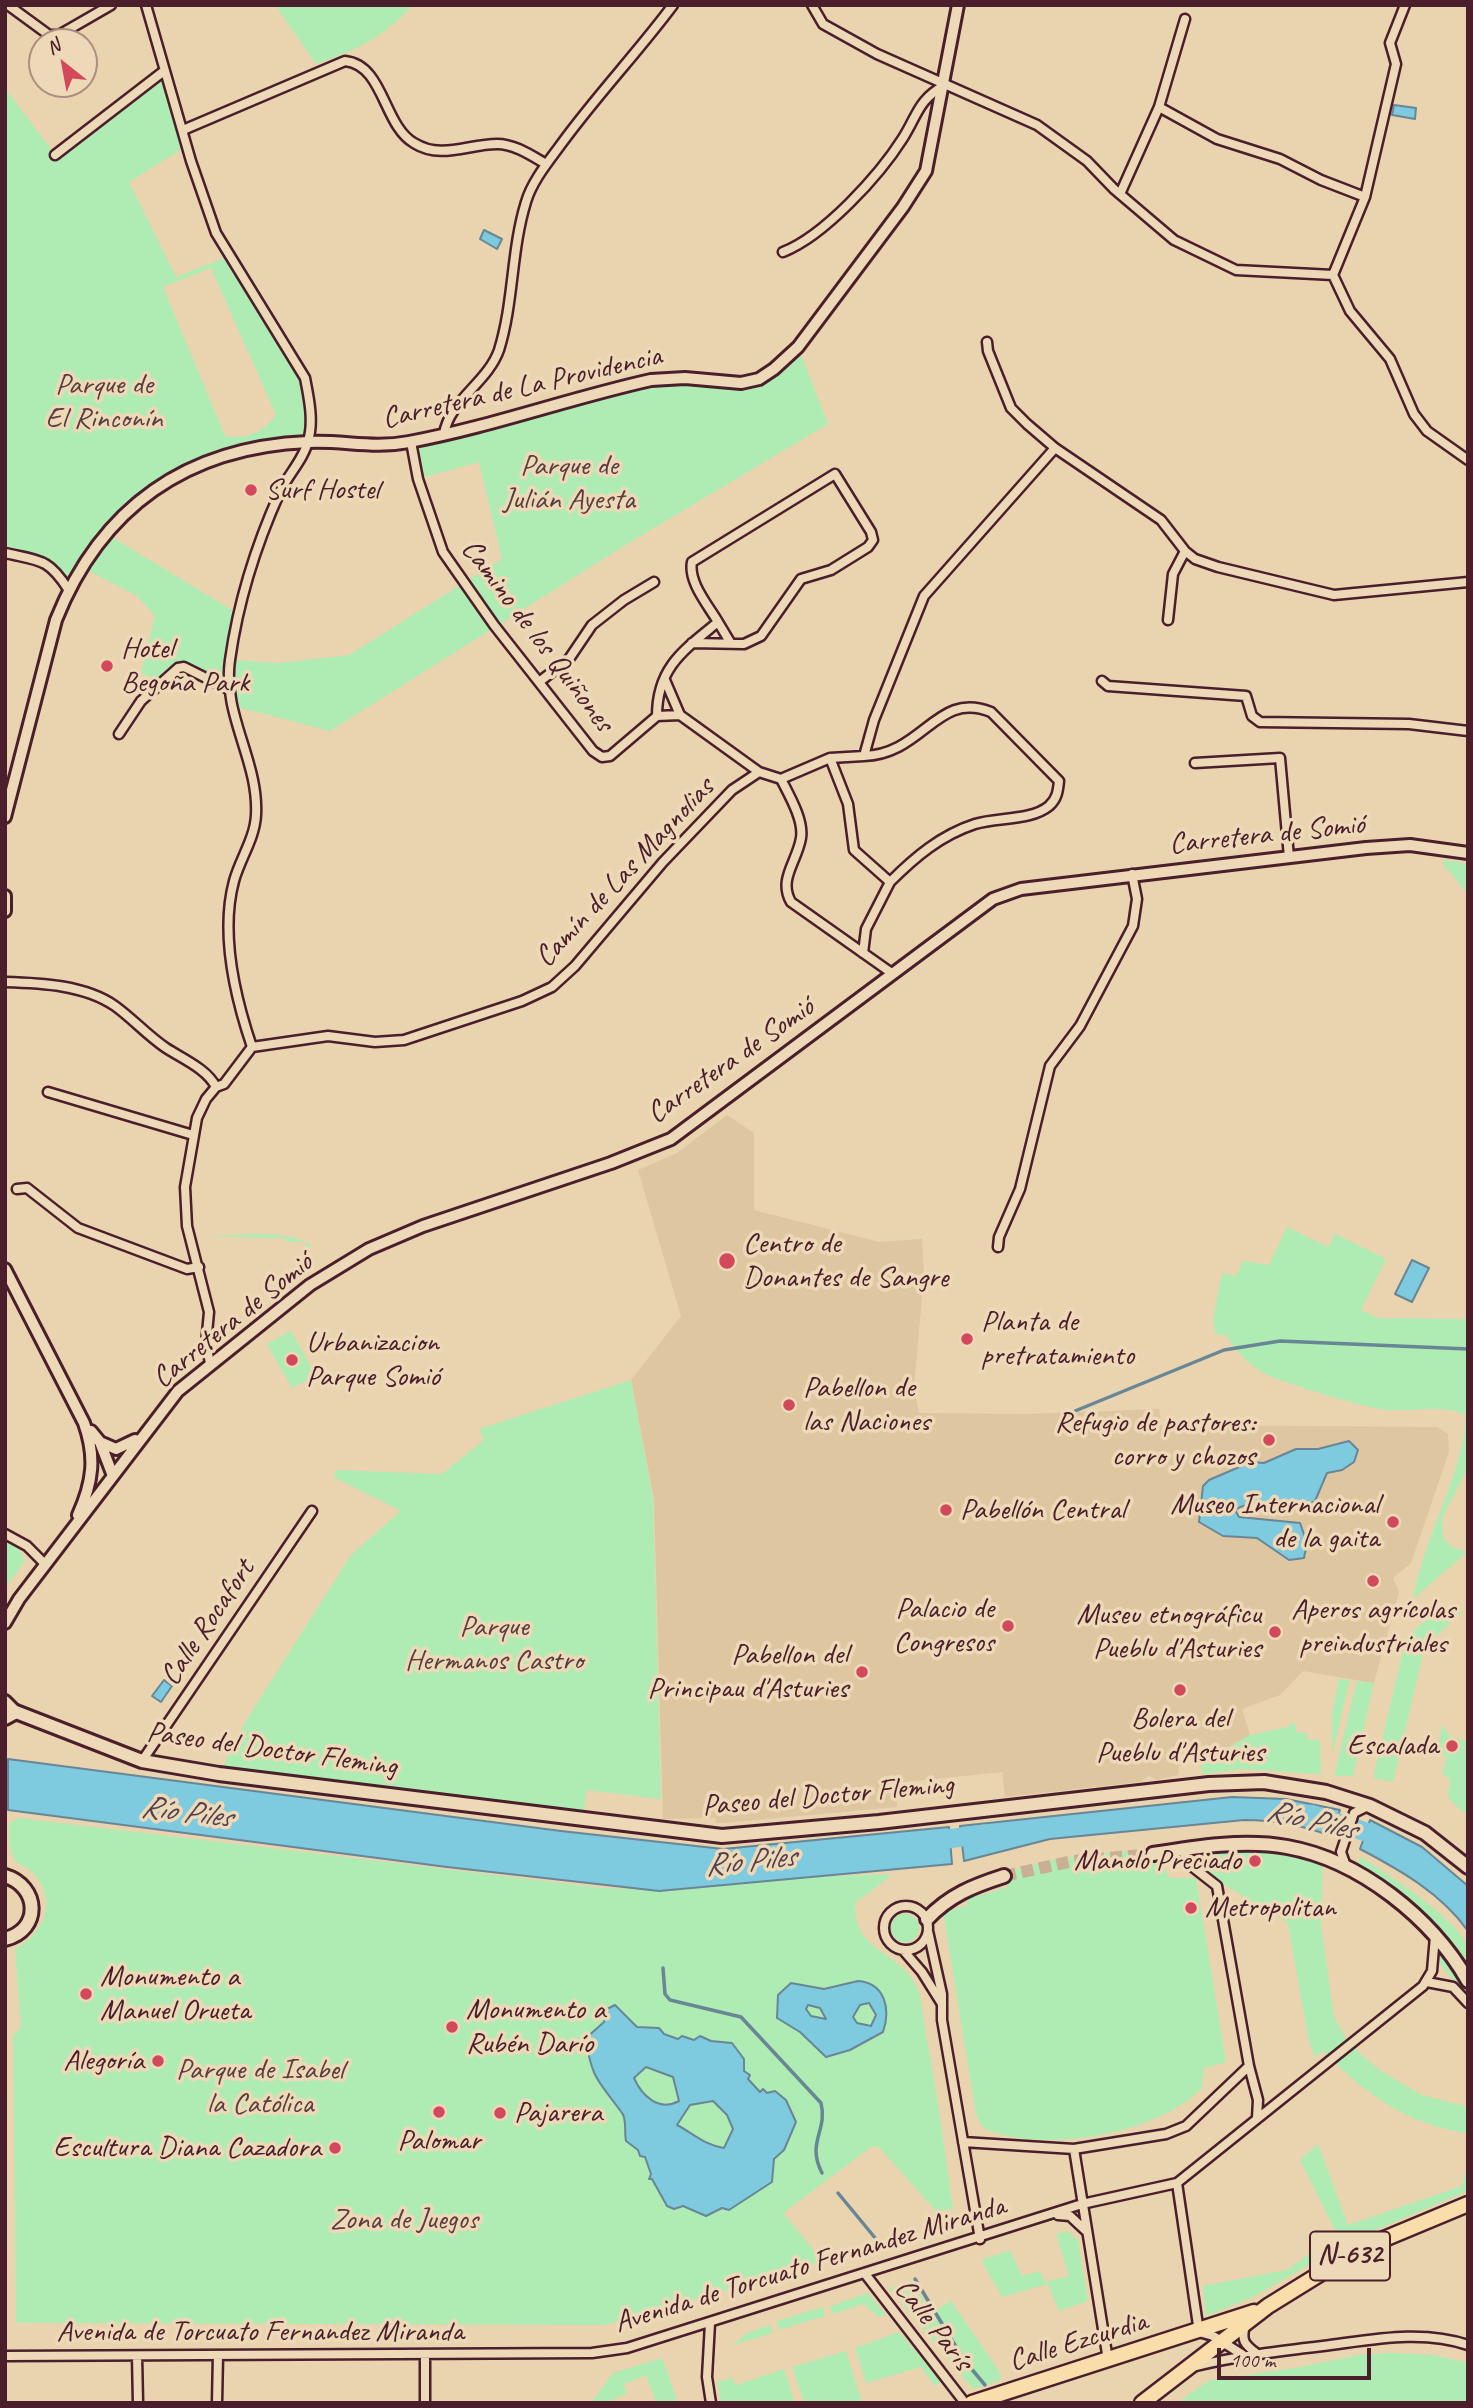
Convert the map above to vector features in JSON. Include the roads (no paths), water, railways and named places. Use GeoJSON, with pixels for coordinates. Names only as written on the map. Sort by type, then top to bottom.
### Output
{"type":"FeatureCollection","features":[{"type":"Feature","properties":{"kind":"main road","name":"Paseo del Doctor Fleming"},"geometry":{"type":"LineString","coordinates":[[9,1713],[142,1761],[231,1775],[722,1836],[879,1822],[1209,1784],[1292,1784],[1346,1797],[1370,1806],[1424,1833],[1468,1867]]}},
{"type":"Feature","properties":{"kind":"main road"},"geometry":{"type":"LineString","coordinates":[[1153,1854],[1185,1849],[1285,1846],[1348,1869],[1395,1900],[1434,1934],[1455,1959],[1468,1982]]}},
{"type":"Feature","properties":{"kind":"main road"},"geometry":{"type":"LineString","coordinates":[[6,1940],[24,1928],[33,1908],[30,1894],[23,1884],[7,1875]]}},
{"type":"Feature","properties":{"kind":"main road"},"geometry":{"type":"LineString","coordinates":[[928,1925],[942,1903],[965,1889],[1004,1876]]}},
{"type":"Feature","properties":{"kind":"main road","name":"N-632"},"geometry":{"type":"LineString","coordinates":[[1142,2403],[1268,2306],[1360,2249],[1468,2204]]}},
{"type":"Feature","properties":{"kind":"main road","name":"Calle Ezcurdia"},"geometry":{"type":"LineString","coordinates":[[972,2403],[993,2399],[1199,2332],[1268,2306]]}},
{"type":"Feature","properties":{"kind":"main road"},"geometry":{"type":"LineString","coordinates":[[1193,2366],[1200,2352],[1199,2332]]}},
{"type":"Feature","properties":{"kind":"street"},"geometry":{"type":"LineString","coordinates":[[8,5],[48,35],[59,35],[111,5]]}},
{"type":"Feature","properties":{"kind":"street"},"geometry":{"type":"LineString","coordinates":[[146,5],[164,71],[216,233],[305,378],[311,406],[309,442],[281,490],[250,570],[230,660],[228,689],[252,774],[256,815],[253,833],[234,881],[228,914],[229,946],[252,1047],[224,1083],[216,1087],[197,1118],[186,1187],[187,1226],[209,1312],[206,1343],[210,1363]]}},
{"type":"Feature","properties":{"kind":"street"},"geometry":{"type":"LineString","coordinates":[[444,434],[446,421],[486,374],[498,352],[514,250],[526,199],[546,164],[673,5]]}},
{"type":"Feature","properties":{"kind":"street"},"geometry":{"type":"LineString","coordinates":[[812,5],[823,24],[877,54],[1037,125],[1087,161],[1120,194],[1174,240],[1236,271],[1333,275]]}},
{"type":"Feature","properties":{"kind":"street","name":"Carretera de La Providencia"},"geometry":{"type":"LineString","coordinates":[[5,817],[56,620],[68,589],[81,564],[105,533],[156,487],[189,468],[243,450],[309,442],[358,446],[411,442],[651,380],[685,378],[741,383],[759,379],[774,369],[798,347],[903,207],[926,171],[945,85],[958,5]]}},
{"type":"Feature","properties":{"kind":"street"},"geometry":{"type":"LineString","coordinates":[[1405,5],[1390,43],[1396,64],[1365,197],[1333,275],[1350,311],[1390,359],[1414,414],[1427,431],[1468,460]]}},
{"type":"Feature","properties":{"kind":"street"},"geometry":{"type":"LineString","coordinates":[[1120,194],[1159,107],[1185,19]]}},
{"type":"Feature","properties":{"kind":"street"},"geometry":{"type":"LineString","coordinates":[[183,130],[345,61],[356,62],[369,74],[399,131],[426,150],[441,152],[499,144],[521,150],[546,164]]}},
{"type":"Feature","properties":{"kind":"street"},"geometry":{"type":"LineString","coordinates":[[55,155],[164,71]]}},
{"type":"Feature","properties":{"kind":"street"},"geometry":{"type":"LineString","coordinates":[[783,252],[820,232],[902,140],[927,95],[945,85]]}},
{"type":"Feature","properties":{"kind":"street"},"geometry":{"type":"LineString","coordinates":[[1159,107],[1217,139],[1280,159],[1365,197]]}},
{"type":"Feature","properties":{"kind":"street"},"geometry":{"type":"LineString","coordinates":[[988,342],[988,351],[1011,408],[1055,448],[1161,520],[1185,551],[1218,567],[1334,595],[1468,582]]}},
{"type":"Feature","properties":{"kind":"street","name":"Camino de los Quiñones"},"geometry":{"type":"LineString","coordinates":[[411,442],[418,479],[443,552],[593,751],[602,757],[610,756],[657,716],[680,715]]}},
{"type":"Feature","properties":{"kind":"street"},"geometry":{"type":"LineString","coordinates":[[864,756],[874,720],[924,596],[1055,448]]}},
{"type":"Feature","properties":{"kind":"street"},"geometry":{"type":"LineString","coordinates":[[692,642],[744,643],[761,636],[801,579],[831,570],[868,547],[873,540],[835,474],[692,562],[690,571],[693,579],[730,642]]}},
{"type":"Feature","properties":{"kind":"street"},"geometry":{"type":"LineString","coordinates":[[1168,620],[1173,574],[1185,551]]}},
{"type":"Feature","properties":{"kind":"street"},"geometry":{"type":"LineString","coordinates":[[5,553],[43,562],[55,569],[68,589]]}},
{"type":"Feature","properties":{"kind":"street"},"geometry":{"type":"LineString","coordinates":[[539,682],[569,659],[592,625],[624,600],[654,582]]}},
{"type":"Feature","properties":{"kind":"street"},"geometry":{"type":"LineString","coordinates":[[657,716],[659,693],[675,657],[718,622]]}},
{"type":"Feature","properties":{"kind":"street"},"geometry":{"type":"LineString","coordinates":[[119,734],[141,701],[177,668],[184,667],[228,689]]}},
{"type":"Feature","properties":{"kind":"street"},"geometry":{"type":"LineString","coordinates":[[665,680],[680,715],[759,772]]}},
{"type":"Feature","properties":{"kind":"street"},"geometry":{"type":"LineString","coordinates":[[1102,681],[1108,686],[1246,696],[1252,716],[1260,722],[1409,724],[1468,731]]}},
{"type":"Feature","properties":{"kind":"street"},"geometry":{"type":"LineString","coordinates":[[863,953],[866,929],[890,882],[915,857],[941,839],[975,824],[1032,814],[1048,807],[1057,796],[1059,781],[991,712],[973,707],[958,708],[942,714],[904,746],[883,755],[830,758],[781,779],[800,826],[801,837],[785,883],[785,892],[791,902],[863,953],[893,974]]}},
{"type":"Feature","properties":{"kind":"street"},"geometry":{"type":"LineString","coordinates":[[830,758],[848,804],[854,850],[890,882]]}},
{"type":"Feature","properties":{"kind":"street"},"geometry":{"type":"LineString","coordinates":[[1195,763],[1280,758],[1289,856]]}},
{"type":"Feature","properties":{"kind":"street","name":"Camín de Las Magnolias"},"geometry":{"type":"LineString","coordinates":[[252,1047],[328,1036],[375,1042],[404,1040],[522,1002],[552,987],[575,966],[663,863],[732,790],[759,772],[781,779]]}},
{"type":"Feature","properties":{"kind":"street","name":"Carretera de Somió"},"geometry":{"type":"LineString","coordinates":[[5,1623],[45,1564],[142,1434],[178,1391],[310,1285],[369,1249],[423,1226],[611,1163],[671,1139],[993,900],[1021,889],[1289,856],[1410,845],[1468,853]]}},
{"type":"Feature","properties":{"kind":"street"},"geometry":{"type":"LineString","coordinates":[[998,1247],[999,1237],[1020,1189],[1050,1066],[1080,1026],[1133,926],[1138,900],[1132,874]]}},
{"type":"Feature","properties":{"kind":"street"},"geometry":{"type":"LineString","coordinates":[[5,896],[5,911]]}},
{"type":"Feature","properties":{"kind":"street"},"geometry":{"type":"LineString","coordinates":[[5,982],[33,982],[83,991],[114,1005],[157,1042],[211,1077],[216,1087]]}},
{"type":"Feature","properties":{"kind":"street"},"geometry":{"type":"LineString","coordinates":[[48,1092],[193,1135]]}},
{"type":"Feature","properties":{"kind":"street"},"geometry":{"type":"LineString","coordinates":[[16,1189],[27,1188],[78,1228],[187,1269],[198,1267]]}},
{"type":"Feature","properties":{"kind":"street"},"geometry":{"type":"LineString","coordinates":[[5,1269],[113,1476]]}},
{"type":"Feature","properties":{"kind":"street"},"geometry":{"type":"LineString","coordinates":[[96,1443],[121,1448],[142,1434]]}},
{"type":"Feature","properties":{"kind":"street"},"geometry":{"type":"LineString","coordinates":[[71,1530],[93,1473],[96,1443]]}},
{"type":"Feature","properties":{"kind":"street","name":"Calle Rocafort"},"geometry":{"type":"LineString","coordinates":[[142,1761],[312,1511]]}},
{"type":"Feature","properties":{"kind":"street"},"geometry":{"type":"LineString","coordinates":[[5,1534],[27,1546],[45,1564]]}},
{"type":"Feature","properties":{"kind":"street"},"geometry":{"type":"LineString","coordinates":[[5,1612],[19,1599]]}},
{"type":"Feature","properties":{"kind":"street"},"geometry":{"type":"LineString","coordinates":[[5,1701],[9,1713]]}},
{"type":"Feature","properties":{"kind":"street"},"geometry":{"type":"LineString","coordinates":[[1346,1797],[1354,1813],[1341,1852],[1348,1869]]}},
{"type":"Feature","properties":{"kind":"street"},"geometry":{"type":"LineString","coordinates":[[1354,1813],[1370,1806]]}},
{"type":"Feature","properties":{"kind":"street"},"geometry":{"type":"LineString","coordinates":[[1185,1849],[1185,1861],[1217,1886],[1249,2066],[1258,2100],[1257,2118]]}},
{"type":"Feature","properties":{"kind":"street"},"geometry":{"type":"LineString","coordinates":[[942,2004],[922,1972],[903,1950],[892,1946],[885,1937],[884,1925],[888,1914],[897,1907],[909,1906],[920,1910],[928,1925],[942,1994],[980,2239]]}},
{"type":"Feature","properties":{"kind":"street"},"geometry":{"type":"LineString","coordinates":[[903,1950],[920,1946],[928,1925]]}},
{"type":"Feature","properties":{"kind":"street"},"geometry":{"type":"LineString","coordinates":[[1434,1934],[1436,1956],[1427,1982],[1453,1987],[1468,2003]]}},
{"type":"Feature","properties":{"kind":"street","name":"Avenida de Torcuato Fernandez Miranda"},"geometry":{"type":"LineString","coordinates":[[5,2356],[592,2353],[627,2348],[980,2239],[1082,2204],[1177,2183],[1427,1982]]}},
{"type":"Feature","properties":{"kind":"street"},"geometry":{"type":"LineString","coordinates":[[963,2142],[1074,2149],[1119,2144],[1166,2134],[1186,2126],[1249,2066]]}},
{"type":"Feature","properties":{"kind":"street"},"geometry":{"type":"LineString","coordinates":[[1074,2149],[1108,2360]]}},
{"type":"Feature","properties":{"kind":"street"},"geometry":{"type":"LineString","coordinates":[[1177,2183],[1199,2332],[1243,2355]]}},
{"type":"Feature","properties":{"kind":"street"},"geometry":{"type":"LineString","coordinates":[[1041,2218],[1070,2216],[1087,2232]]}},
{"type":"Feature","properties":{"kind":"street","name":"Calle París"},"geometry":{"type":"LineString","coordinates":[[866,2275],[965,2403]]}},
{"type":"Feature","properties":{"kind":"street"},"geometry":{"type":"LineString","coordinates":[[710,2323],[707,2377],[711,2403]]}},
{"type":"Feature","properties":{"kind":"street"},"geometry":{"type":"LineString","coordinates":[[1245,2324],[1242,2337],[1245,2345],[1256,2353]]}},
{"type":"Feature","properties":{"kind":"street"},"geometry":{"type":"LineString","coordinates":[[1193,2366],[1256,2353],[1414,2336],[1466,2343]]}},
{"type":"Feature","properties":{"kind":"street"},"geometry":{"type":"LineString","coordinates":[[425,2354],[425,2403]]}},
{"type":"Feature","properties":{"kind":"street"},"geometry":{"type":"LineString","coordinates":[[217,2403],[218,2355]]}},
{"type":"Feature","properties":{"kind":"street"},"geometry":{"type":"LineString","coordinates":[[137,2356],[138,2403]]}},
{"type":"Feature","properties":{"kind":"water"},"geometry":{"type":"Polygon","coordinates":[[[1394,105],[1416,108],[1415,119],[1392,115],[1394,105]]]}},
{"type":"Feature","properties":{"kind":"water"},"geometry":{"type":"Polygon","coordinates":[[[484,230],[502,239],[497,249],[480,239],[484,230]]]}},
{"type":"Feature","properties":{"kind":"water"},"geometry":{"type":"Polygon","coordinates":[[[1412,1260],[1429,1268],[1412,1302],[1395,1294],[1412,1260]]]}},
{"type":"Feature","properties":{"kind":"water"},"geometry":{"type":"Polygon","coordinates":[[[1349,1441],[1358,1450],[1354,1462],[1342,1470],[1327,1473],[1315,1501],[1296,1506],[1255,1503],[1235,1510],[1239,1517],[1300,1523],[1307,1543],[1304,1558],[1289,1560],[1257,1538],[1223,1536],[1199,1522],[1203,1486],[1209,1480],[1251,1462],[1264,1463],[1296,1449],[1318,1449],[1349,1441]]]}},
{"type":"Feature","properties":{"kind":"water"},"geometry":{"type":"Polygon","coordinates":[[[164,1680],[172,1686],[161,1702],[152,1696],[164,1680]]]}},
{"type":"Feature","properties":{"kind":"water"},"geometry":{"type":"Polygon","coordinates":[[[8,1759],[561,1831],[723,1849],[949,1827],[952,1864],[659,1891],[447,1867],[8,1810],[8,1759]]]}},
{"type":"Feature","properties":{"kind":"water"},"geometry":{"type":"Polygon","coordinates":[[[1232,1797],[1286,1799],[1340,1810],[1331,1836],[1289,1824],[1244,1820],[1050,1839],[964,1861],[960,1826],[1232,1797]]]}},
{"type":"Feature","properties":{"kind":"water"},"geometry":{"type":"Polygon","coordinates":[[[1370,1820],[1422,1847],[1468,1886],[1468,1931],[1433,1894],[1405,1874],[1360,1849],[1370,1820]]]}},
{"type":"Feature","properties":{"kind":"water"},"geometry":{"type":"Polygon","coordinates":[[[858,1981],[874,1987],[880,1992],[886,2006],[883,2032],[850,2050],[826,2057],[800,2032],[777,2018],[778,1995],[791,1983],[824,1989],[858,1981]],[[869,2003],[860,2005],[853,2017],[857,2023],[871,2026],[876,2015],[869,2003]],[[808,2005],[806,2009],[811,2016],[826,2019],[820,2008],[808,2005]]]}},
{"type":"Feature","properties":{"kind":"water"},"geometry":{"type":"Polygon","coordinates":[[[615,2005],[637,2027],[659,2028],[664,2034],[678,2039],[682,2036],[694,2040],[700,2036],[711,2041],[732,2043],[744,2059],[744,2071],[750,2075],[748,2079],[760,2092],[763,2089],[767,2093],[775,2091],[786,2100],[796,2122],[784,2150],[774,2159],[772,2182],[729,2210],[722,2208],[706,2216],[683,2206],[674,2209],[667,2206],[652,2179],[649,2179],[651,2174],[645,2157],[640,2156],[638,2150],[626,2141],[624,2116],[597,2079],[590,2063],[586,2038],[604,2022],[607,2009],[615,2005]],[[646,2067],[634,2078],[646,2096],[665,2105],[679,2101],[673,2077],[646,2067]],[[713,2101],[690,2105],[677,2125],[705,2142],[724,2148],[733,2129],[727,2115],[713,2101]]]}},
{"type":"Feature","properties":{"kind":"waterway"},"geometry":{"type":"LineString","coordinates":[[1075,1411],[1224,1350],[1280,1341],[1468,1349]]}},
{"type":"Feature","properties":{"kind":"waterway","name":"Río Piles"},"geometry":{"type":"LineString","coordinates":[[1311,1814],[1366,1832],[1387,1842]]}},
{"type":"Feature","properties":{"kind":"waterway","name":"Río Piles"},"geometry":{"type":"LineString","coordinates":[[925,1842],[985,1834]]}},
{"type":"Feature","properties":{"kind":"waterway"},"geometry":{"type":"LineString","coordinates":[[663,1968],[665,1994],[670,2000],[741,2017],[821,2103],[822,2121],[816,2153],[822,2173]]}},
{"type":"Feature","properties":{"kind":"waterway"},"geometry":{"type":"LineString","coordinates":[[838,2193],[876,2239]]}},
{"type":"Feature","properties":{"kind":"waterway"},"geometry":{"type":"LineString","coordinates":[[915,2279],[964,2360],[985,2385]]}},
{"type":"Feature","properties":{"kind":"tunnel"},"geometry":{"type":"LineString","coordinates":[[1004,1876],[1073,1861],[1153,1854]]}},
{"type":"Feature","properties":{"kind":"place","name":"Surf Hostel"},"geometry":{"type":"Point","coordinates":[251,490]}},
{"type":"Feature","properties":{"kind":"place","name":"Hotel Begoña Park"},"geometry":{"type":"Point","coordinates":[107,666]}},
{"type":"Feature","properties":{"kind":"place","name":"Centro de Donantes de Sangre"},"geometry":{"type":"Point","coordinates":[727,1261]}},
{"type":"Feature","properties":{"kind":"place","name":"Planta de pretratamiento"},"geometry":{"type":"Point","coordinates":[967,1339]}},
{"type":"Feature","properties":{"kind":"place","name":"Urbanizacion Parque Somió"},"geometry":{"type":"Point","coordinates":[292,1360]}},
{"type":"Feature","properties":{"kind":"place","name":"Pabellon de las Naciones"},"geometry":{"type":"Point","coordinates":[789,1405]}},
{"type":"Feature","properties":{"kind":"place","name":"Refugio de pastores: corro y chozos"},"geometry":{"type":"Point","coordinates":[1269,1440]}},
{"type":"Feature","properties":{"kind":"place","name":"Pabellón Central"},"geometry":{"type":"Point","coordinates":[946,1510]}},
{"type":"Feature","properties":{"kind":"place","name":"Museo Internacional de la gaita"},"geometry":{"type":"Point","coordinates":[1393,1522]}},
{"type":"Feature","properties":{"kind":"place","name":"Aperos agrícolas preindustriales"},"geometry":{"type":"Point","coordinates":[1373,1581]}},
{"type":"Feature","properties":{"kind":"place","name":"Palacio de Congresos"},"geometry":{"type":"Point","coordinates":[1008,1626]}},
{"type":"Feature","properties":{"kind":"place","name":"Museu etnográficu Pueblu d'Asturies"},"geometry":{"type":"Point","coordinates":[1275,1632]}},
{"type":"Feature","properties":{"kind":"place","name":"Pabellon del Principau d'Asturies"},"geometry":{"type":"Point","coordinates":[862,1672]}},
{"type":"Feature","properties":{"kind":"place","name":"Bolera del Pueblu d'Asturies"},"geometry":{"type":"Point","coordinates":[1180,1690]}},
{"type":"Feature","properties":{"kind":"place","name":"Escalada"},"geometry":{"type":"Point","coordinates":[1452,1746]}},
{"type":"Feature","properties":{"kind":"place","name":"Manolo Preciado"},"geometry":{"type":"Point","coordinates":[1255,1861]}},
{"type":"Feature","properties":{"kind":"place","name":"Metropolitan"},"geometry":{"type":"Point","coordinates":[1191,1908]}},
{"type":"Feature","properties":{"kind":"place","name":"Monumento a Manuel Orueta"},"geometry":{"type":"Point","coordinates":[86,1994]}},
{"type":"Feature","properties":{"kind":"place","name":"Monumento a Rubén Darío"},"geometry":{"type":"Point","coordinates":[452,2027]}},
{"type":"Feature","properties":{"kind":"place","name":"Alegoría"},"geometry":{"type":"Point","coordinates":[158,2061]}},
{"type":"Feature","properties":{"kind":"place","name":"Palomar"},"geometry":{"type":"Point","coordinates":[439,2112]}},
{"type":"Feature","properties":{"kind":"place","name":"Pajarera"},"geometry":{"type":"Point","coordinates":[500,2113]}},
{"type":"Feature","properties":{"kind":"place","name":"Escultura Diana Cazadora"},"geometry":{"type":"Point","coordinates":[335,2148]}},
{"type":"Feature","properties":{"kind":"park label","name":"Parque de El Rinconín"},"geometry":{"type":"Point","coordinates":[104,402]}},
{"type":"Feature","properties":{"kind":"park label","name":"Parque de Julián Ayesta"},"geometry":{"type":"Point","coordinates":[569,483]}},
{"type":"Feature","properties":{"kind":"park label","name":"Parque Hermanos Castro"},"geometry":{"type":"Point","coordinates":[494,1644]}},
{"type":"Feature","properties":{"kind":"park label","name":"Parque de Isabel la Católica"},"geometry":{"type":"Point","coordinates":[260,2087]}},
{"type":"Feature","properties":{"kind":"park label","name":"Zona de Juegos"},"geometry":{"type":"Point","coordinates":[404,2220]}}]}
